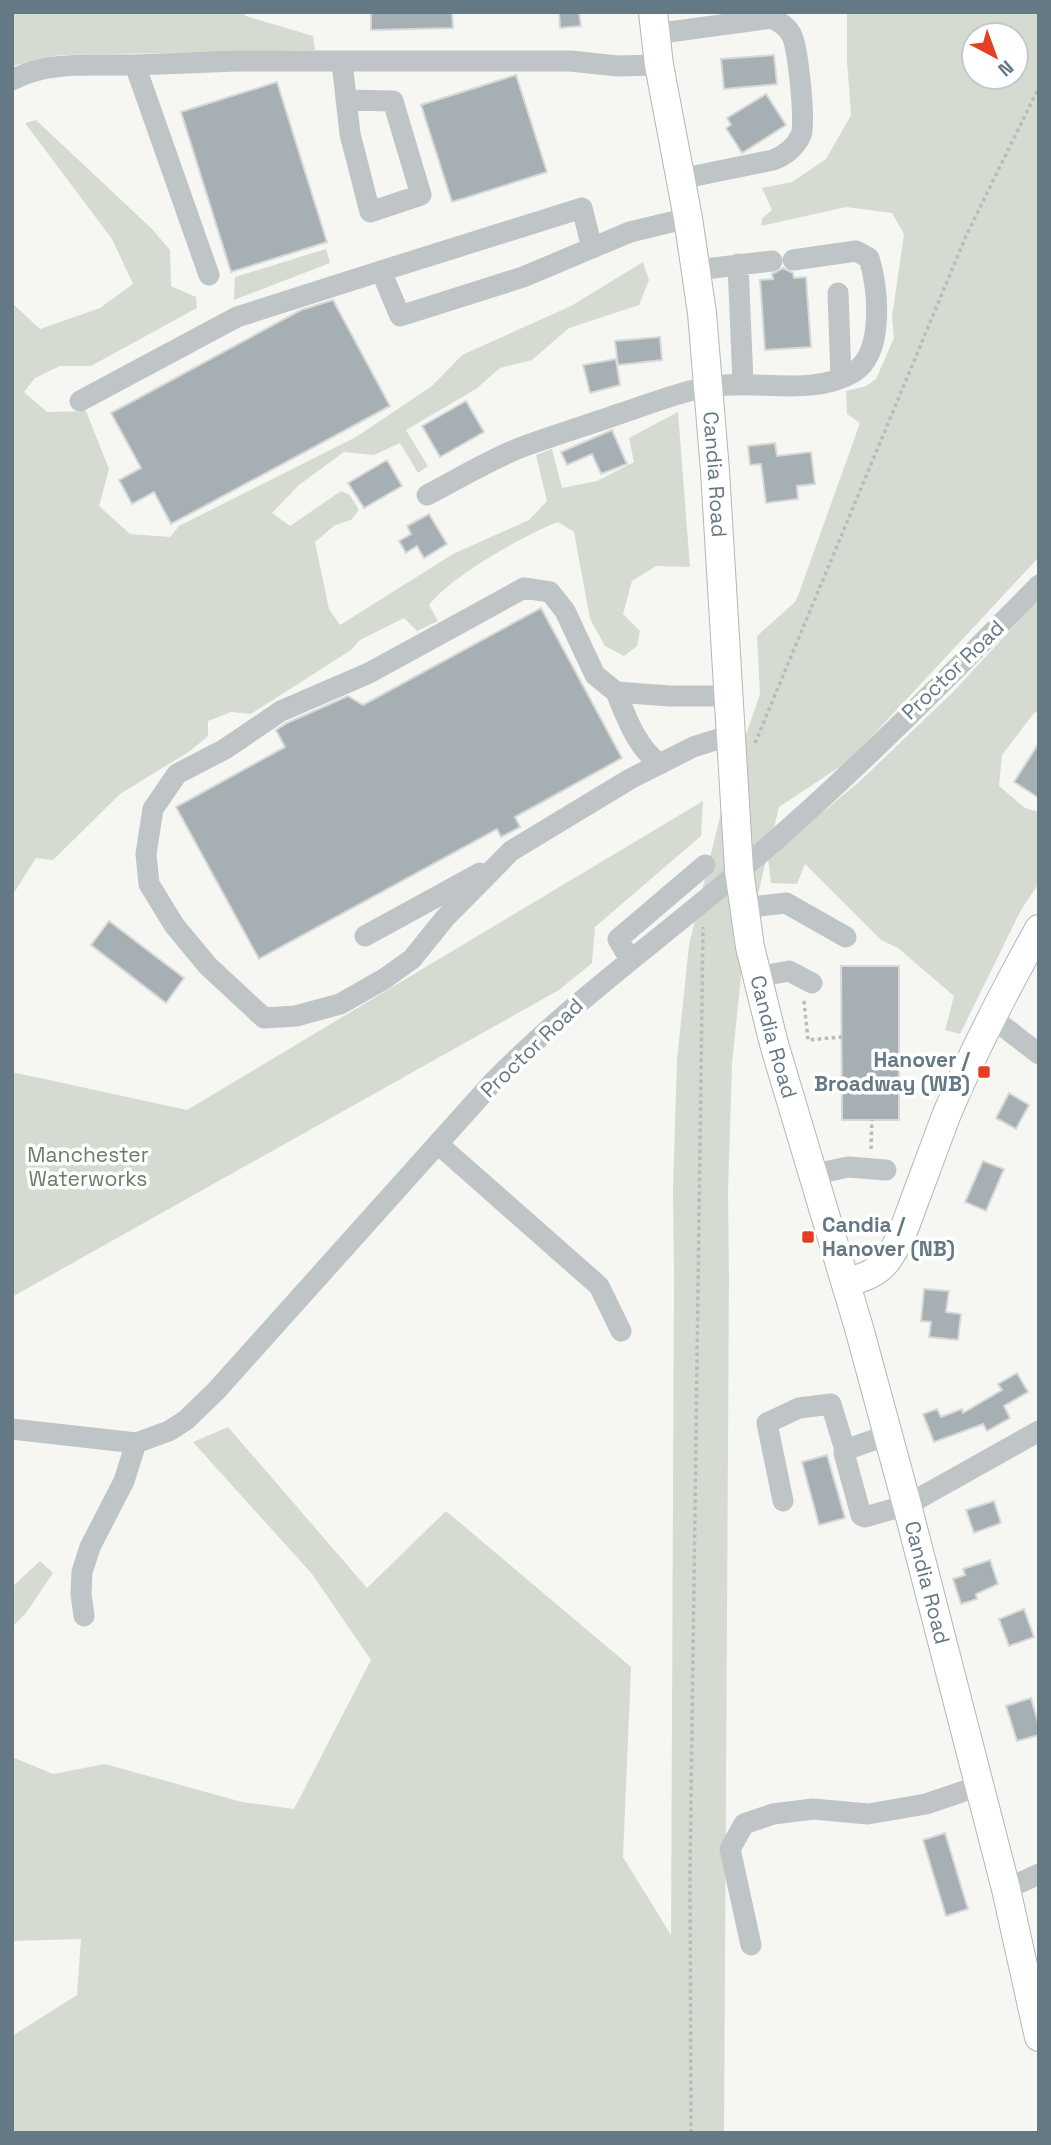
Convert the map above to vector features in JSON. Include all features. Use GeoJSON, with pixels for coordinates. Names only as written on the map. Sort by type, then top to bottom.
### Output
{"type":"FeatureCollection","features":[{"type":"Feature","properties":{"kind":"main road","name":"Candia Road"},"geometry":{"type":"LineString","coordinates":[[654,23],[659,65],[696,270],[709,387],[729,696],[743,740],[739,870],[743,908],[757,977],[811,1175],[846,1283],[908,1505],[1006,1889],[1039,2037]]}},
{"type":"Feature","properties":{"kind":"main road"},"geometry":{"type":"LineString","coordinates":[[846,1283],[872,1274],[889,1258],[991,1017],[1039,929]]}},
{"type":"Feature","properties":{"kind":"street"},"geometry":{"type":"LineString","coordinates":[[654,23],[772,18],[783,24],[792,34],[796,49],[803,127],[794,147],[773,160],[680,179]]}},
{"type":"Feature","properties":{"kind":"street"},"geometry":{"type":"LineString","coordinates":[[12,80],[27,72],[60,66],[237,61],[570,61],[637,67],[659,65]]}},
{"type":"Feature","properties":{"kind":"street"},"geometry":{"type":"LineString","coordinates":[[342,62],[346,100],[350,134],[370,212],[421,195],[393,101],[346,100]]}},
{"type":"Feature","properties":{"kind":"street"},"geometry":{"type":"LineString","coordinates":[[135,65],[209,275]]}},
{"type":"Feature","properties":{"kind":"street"},"geometry":{"type":"LineString","coordinates":[[80,401],[237,317],[582,208],[592,248]]}},
{"type":"Feature","properties":{"kind":"street"},"geometry":{"type":"LineString","coordinates":[[381,271],[400,316],[523,277],[630,232],[688,218]]}},
{"type":"Feature","properties":{"kind":"street"},"geometry":{"type":"LineString","coordinates":[[427,495],[520,448],[678,394],[744,383],[808,384],[841,377],[855,371],[867,359],[876,334],[874,275],[870,258],[856,251],[696,270]]}},
{"type":"Feature","properties":{"kind":"street"},"geometry":{"type":"LineString","coordinates":[[738,264],[744,383]]}},
{"type":"Feature","properties":{"kind":"street"},"geometry":{"type":"LineString","coordinates":[[838,293],[841,377]]}},
{"type":"Feature","properties":{"kind":"street","name":"Proctor Road"},"geometry":{"type":"LineString","coordinates":[[12,1429],[136,1443],[169,1431],[186,1420],[216,1391],[522,1053],[561,1016],[631,960],[697,916],[739,870],[802,817],[974,652],[1039,584]]}},
{"type":"Feature","properties":{"kind":"street"},"geometry":{"type":"LineString","coordinates":[[660,764],[649,756],[636,735],[616,692],[595,676],[565,611],[550,592],[524,588],[369,673],[281,711],[225,749],[177,774],[153,809],[146,854],[149,884],[174,925],[208,967],[264,1018],[296,1016],[340,1003],[384,979],[412,959],[445,918],[500,861],[547,828],[693,747],[743,740]]}},
{"type":"Feature","properties":{"kind":"street"},"geometry":{"type":"LineString","coordinates":[[616,692],[729,696]]}},
{"type":"Feature","properties":{"kind":"street"},"geometry":{"type":"LineString","coordinates":[[365,936],[500,861]]}},
{"type":"Feature","properties":{"kind":"street"},"geometry":{"type":"LineString","coordinates":[[631,960],[618,939],[705,865]]}},
{"type":"Feature","properties":{"kind":"street"},"geometry":{"type":"LineString","coordinates":[[675,891],[697,916]]}},
{"type":"Feature","properties":{"kind":"street"},"geometry":{"type":"LineString","coordinates":[[743,908],[786,903],[846,937]]}},
{"type":"Feature","properties":{"kind":"street"},"geometry":{"type":"LineString","coordinates":[[757,977],[789,971],[807,980]]}},
{"type":"Feature","properties":{"kind":"street"},"geometry":{"type":"LineString","coordinates":[[991,1017],[1039,1054]]}},
{"type":"Feature","properties":{"kind":"street"},"geometry":{"type":"LineString","coordinates":[[438,1144],[599,1286],[621,1331]]}},
{"type":"Feature","properties":{"kind":"street"},"geometry":{"type":"LineString","coordinates":[[811,1175],[848,1167],[878,1169]]}},
{"type":"Feature","properties":{"kind":"street"},"geometry":{"type":"LineString","coordinates":[[783,1501],[767,1423],[799,1408],[831,1404],[861,1515],[864,1517],[908,1505],[1039,1431]]}},
{"type":"Feature","properties":{"kind":"street"},"geometry":{"type":"LineString","coordinates":[[845,1450],[888,1435]]}},
{"type":"Feature","properties":{"kind":"street"},"geometry":{"type":"LineString","coordinates":[[84,1616],[82,1572],[90,1548],[124,1481],[136,1443]]}},
{"type":"Feature","properties":{"kind":"street"},"geometry":{"type":"LineString","coordinates":[[751,1945],[730,1849],[744,1824],[773,1814],[813,1809],[868,1814],[926,1804],[979,1786]]}},
{"type":"Feature","properties":{"kind":"street"},"geometry":{"type":"LineString","coordinates":[[1006,1889],[1039,1874]]}},
{"type":"Feature","properties":{"kind":"path"},"geometry":{"type":"LineString","coordinates":[[743,740],[966,236],[1039,87]]}},
{"type":"Feature","properties":{"kind":"path"},"geometry":{"type":"LineString","coordinates":[[691,2133],[690,1872],[697,916]]}},
{"type":"Feature","properties":{"kind":"path"},"geometry":{"type":"LineString","coordinates":[[807,980],[808,1040],[842,1037]]}},
{"type":"Feature","properties":{"kind":"path"},"geometry":{"type":"LineString","coordinates":[[872,1120],[878,1169]]}},
{"type":"Feature","properties":{"kind":"green space"},"geometry":{"type":"Polygon","coordinates":[[[12,12],[242,12],[246,16],[313,36],[315,50],[60,55],[12,66],[12,12]]]}},
{"type":"Feature","properties":{"kind":"green space"},"geometry":{"type":"Polygon","coordinates":[[[847,12],[1039,12],[1039,557],[850,760],[779,807],[743,956],[732,1064],[728,1192],[724,2133],[12,2133],[12,2036],[77,1995],[81,1939],[12,1941],[12,1757],[53,1774],[105,1764],[242,1802],[294,1809],[371,1660],[312,1574],[193,1442],[228,1427],[367,1588],[446,1511],[631,1667],[623,1857],[671,1935],[673,1190],[677,1060],[689,945],[725,796],[760,694],[757,636],[795,602],[799,593],[860,423],[847,414],[846,391],[866,386],[876,379],[894,338],[892,317],[904,234],[892,213],[846,207],[761,226],[762,218],[772,210],[762,188],[792,182],[826,159],[851,115],[847,12]]]}},
{"type":"Feature","properties":{"kind":"green space"},"geometry":{"type":"Polygon","coordinates":[[[36,120],[152,229],[170,250],[171,286],[196,297],[197,308],[91,366],[60,366],[35,378],[24,392],[47,412],[86,411],[109,469],[99,506],[130,534],[170,537],[179,526],[356,437],[432,386],[462,355],[571,306],[643,262],[649,280],[639,305],[569,328],[532,360],[500,368],[476,389],[406,430],[428,466],[418,473],[400,443],[374,455],[344,452],[299,485],[272,513],[290,526],[341,491],[350,495],[359,510],[351,520],[335,525],[315,542],[329,609],[340,625],[453,554],[529,520],[547,501],[536,455],[552,449],[562,488],[597,481],[634,462],[629,438],[678,412],[690,567],[656,566],[632,581],[623,614],[640,631],[637,646],[624,656],[605,646],[590,619],[574,532],[558,522],[507,547],[454,582],[429,605],[438,621],[417,631],[404,618],[360,640],[351,650],[251,714],[231,712],[208,721],[208,736],[190,751],[120,794],[53,860],[36,858],[12,896],[12,303],[40,329],[100,308],[133,284],[112,239],[25,123],[36,120]]]}},
{"type":"Feature","properties":{"kind":"green space"},"geometry":{"type":"Polygon","coordinates":[[[326,249],[330,263],[234,300],[235,277],[326,249]]]}},
{"type":"Feature","properties":{"kind":"green space"},"geometry":{"type":"Polygon","coordinates":[[[1039,599],[1039,711],[1034,713],[1002,755],[999,786],[1025,808],[1039,812],[1039,883],[1021,910],[960,1034],[945,1030],[954,996],[898,948],[881,940],[805,864],[797,884],[771,883],[768,857],[859,782],[953,692],[1039,599]]]}},
{"type":"Feature","properties":{"kind":"green space","name":"Manchester Waterworks"},"geometry":{"type":"Polygon","coordinates":[[[703,801],[701,836],[595,927],[592,963],[559,990],[12,1297],[12,1072],[187,1110],[703,801]]]}},
{"type":"Feature","properties":{"kind":"green space"},"geometry":{"type":"Polygon","coordinates":[[[40,1561],[53,1573],[26,1613],[12,1627],[12,1587],[40,1561]]]}},
{"type":"Feature","properties":{"kind":"building"},"geometry":{"type":"Polygon","coordinates":[[[371,12],[452,12],[453,28],[371,30],[371,12]]]}},
{"type":"Feature","properties":{"kind":"building"},"geometry":{"type":"Polygon","coordinates":[[[559,12],[579,12],[581,26],[560,28],[559,12]]]}},
{"type":"Feature","properties":{"kind":"building"},"geometry":{"type":"Polygon","coordinates":[[[774,55],[777,84],[724,89],[721,59],[774,55]]]}},
{"type":"Feature","properties":{"kind":"building"},"geometry":{"type":"Polygon","coordinates":[[[516,75],[547,172],[452,202],[421,105],[516,75]]]}},
{"type":"Feature","properties":{"kind":"building"},"geometry":{"type":"Polygon","coordinates":[[[277,82],[327,242],[231,272],[181,112],[277,82]]]}},
{"type":"Feature","properties":{"kind":"building"},"geometry":{"type":"Polygon","coordinates":[[[766,94],[786,125],[742,153],[726,128],[731,125],[727,118],[766,94]]]}},
{"type":"Feature","properties":{"kind":"building"},"geometry":{"type":"Polygon","coordinates":[[[783,268],[793,273],[794,278],[806,277],[811,347],[765,350],[760,280],[773,279],[772,274],[783,268]]]}},
{"type":"Feature","properties":{"kind":"building"},"geometry":{"type":"Polygon","coordinates":[[[333,300],[390,406],[171,524],[154,492],[132,504],[119,480],[141,468],[111,413],[301,310],[333,300]]]}},
{"type":"Feature","properties":{"kind":"building"},"geometry":{"type":"Polygon","coordinates":[[[660,337],[662,360],[618,365],[615,341],[660,337]]]}},
{"type":"Feature","properties":{"kind":"building"},"geometry":{"type":"Polygon","coordinates":[[[616,359],[620,385],[590,393],[583,365],[616,359]]]}},
{"type":"Feature","properties":{"kind":"building"},"geometry":{"type":"Polygon","coordinates":[[[466,401],[484,432],[440,457],[422,426],[466,401]]]}},
{"type":"Feature","properties":{"kind":"building"},"geometry":{"type":"Polygon","coordinates":[[[612,430],[627,464],[601,474],[592,454],[567,465],[561,452],[612,430]]]}},
{"type":"Feature","properties":{"kind":"building"},"geometry":{"type":"Polygon","coordinates":[[[775,443],[777,456],[811,452],[815,484],[797,486],[798,499],[766,503],[761,464],[750,465],[748,446],[775,443]]]}},
{"type":"Feature","properties":{"kind":"building"},"geometry":{"type":"Polygon","coordinates":[[[387,460],[402,486],[364,508],[348,483],[387,460]]]}},
{"type":"Feature","properties":{"kind":"building"},"geometry":{"type":"Polygon","coordinates":[[[429,514],[447,544],[424,558],[417,546],[406,553],[399,541],[411,534],[407,526],[429,514]]]}},
{"type":"Feature","properties":{"kind":"building"},"geometry":{"type":"Polygon","coordinates":[[[541,608],[622,758],[515,817],[520,827],[501,837],[497,829],[259,959],[176,807],[285,747],[276,730],[287,723],[348,696],[363,705],[541,608]]]}},
{"type":"Feature","properties":{"kind":"building"},"geometry":{"type":"Polygon","coordinates":[[[1039,743],[1039,798],[1014,782],[1039,743]]]}},
{"type":"Feature","properties":{"kind":"building"},"geometry":{"type":"Polygon","coordinates":[[[109,921],[184,978],[166,1003],[91,945],[109,921]]]}},
{"type":"Feature","properties":{"kind":"building"},"geometry":{"type":"Polygon","coordinates":[[[841,966],[899,966],[899,1120],[842,1120],[841,966]]]}},
{"type":"Feature","properties":{"kind":"building"},"geometry":{"type":"Polygon","coordinates":[[[1009,1093],[1029,1105],[1016,1129],[996,1118],[1009,1093]]]}},
{"type":"Feature","properties":{"kind":"building"},"geometry":{"type":"Polygon","coordinates":[[[983,1161],[1004,1169],[986,1211],[965,1202],[983,1161]]]}},
{"type":"Feature","properties":{"kind":"building"},"geometry":{"type":"Polygon","coordinates":[[[924,1289],[949,1291],[946,1312],[961,1314],[958,1340],[929,1337],[931,1322],[921,1321],[924,1289]]]}},
{"type":"Feature","properties":{"kind":"building"},"geometry":{"type":"Polygon","coordinates":[[[1017,1373],[1028,1392],[1004,1406],[1010,1418],[987,1431],[983,1424],[934,1442],[923,1414],[937,1409],[941,1417],[962,1409],[963,1413],[1002,1390],[998,1384],[1017,1373]]]}},
{"type":"Feature","properties":{"kind":"building"},"geometry":{"type":"Polygon","coordinates":[[[827,1455],[845,1518],[819,1525],[802,1462],[827,1455]]]}},
{"type":"Feature","properties":{"kind":"building"},"geometry":{"type":"Polygon","coordinates":[[[994,1501],[1001,1523],[974,1533],[966,1510],[994,1501]]]}},
{"type":"Feature","properties":{"kind":"building"},"geometry":{"type":"Polygon","coordinates":[[[990,1560],[998,1584],[976,1594],[977,1599],[961,1604],[953,1579],[965,1575],[963,1569],[990,1560]]]}},
{"type":"Feature","properties":{"kind":"building"},"geometry":{"type":"Polygon","coordinates":[[[1024,1609],[1034,1637],[1009,1646],[999,1619],[1024,1609]]]}},
{"type":"Feature","properties":{"kind":"building"},"geometry":{"type":"Polygon","coordinates":[[[1031,1698],[1039,1735],[1017,1741],[1006,1706],[1031,1698]]]}},
{"type":"Feature","properties":{"kind":"building"},"geometry":{"type":"Polygon","coordinates":[[[945,1833],[968,1909],[946,1916],[923,1840],[945,1833]]]}},
{"type":"Feature","properties":{"kind":"place","name":"Hanover / Broadway (WB)"},"geometry":{"type":"Point","coordinates":[984,1072]}},
{"type":"Feature","properties":{"kind":"place","name":"Candia / Hanover (NB)"},"geometry":{"type":"Point","coordinates":[808,1237]}}]}
